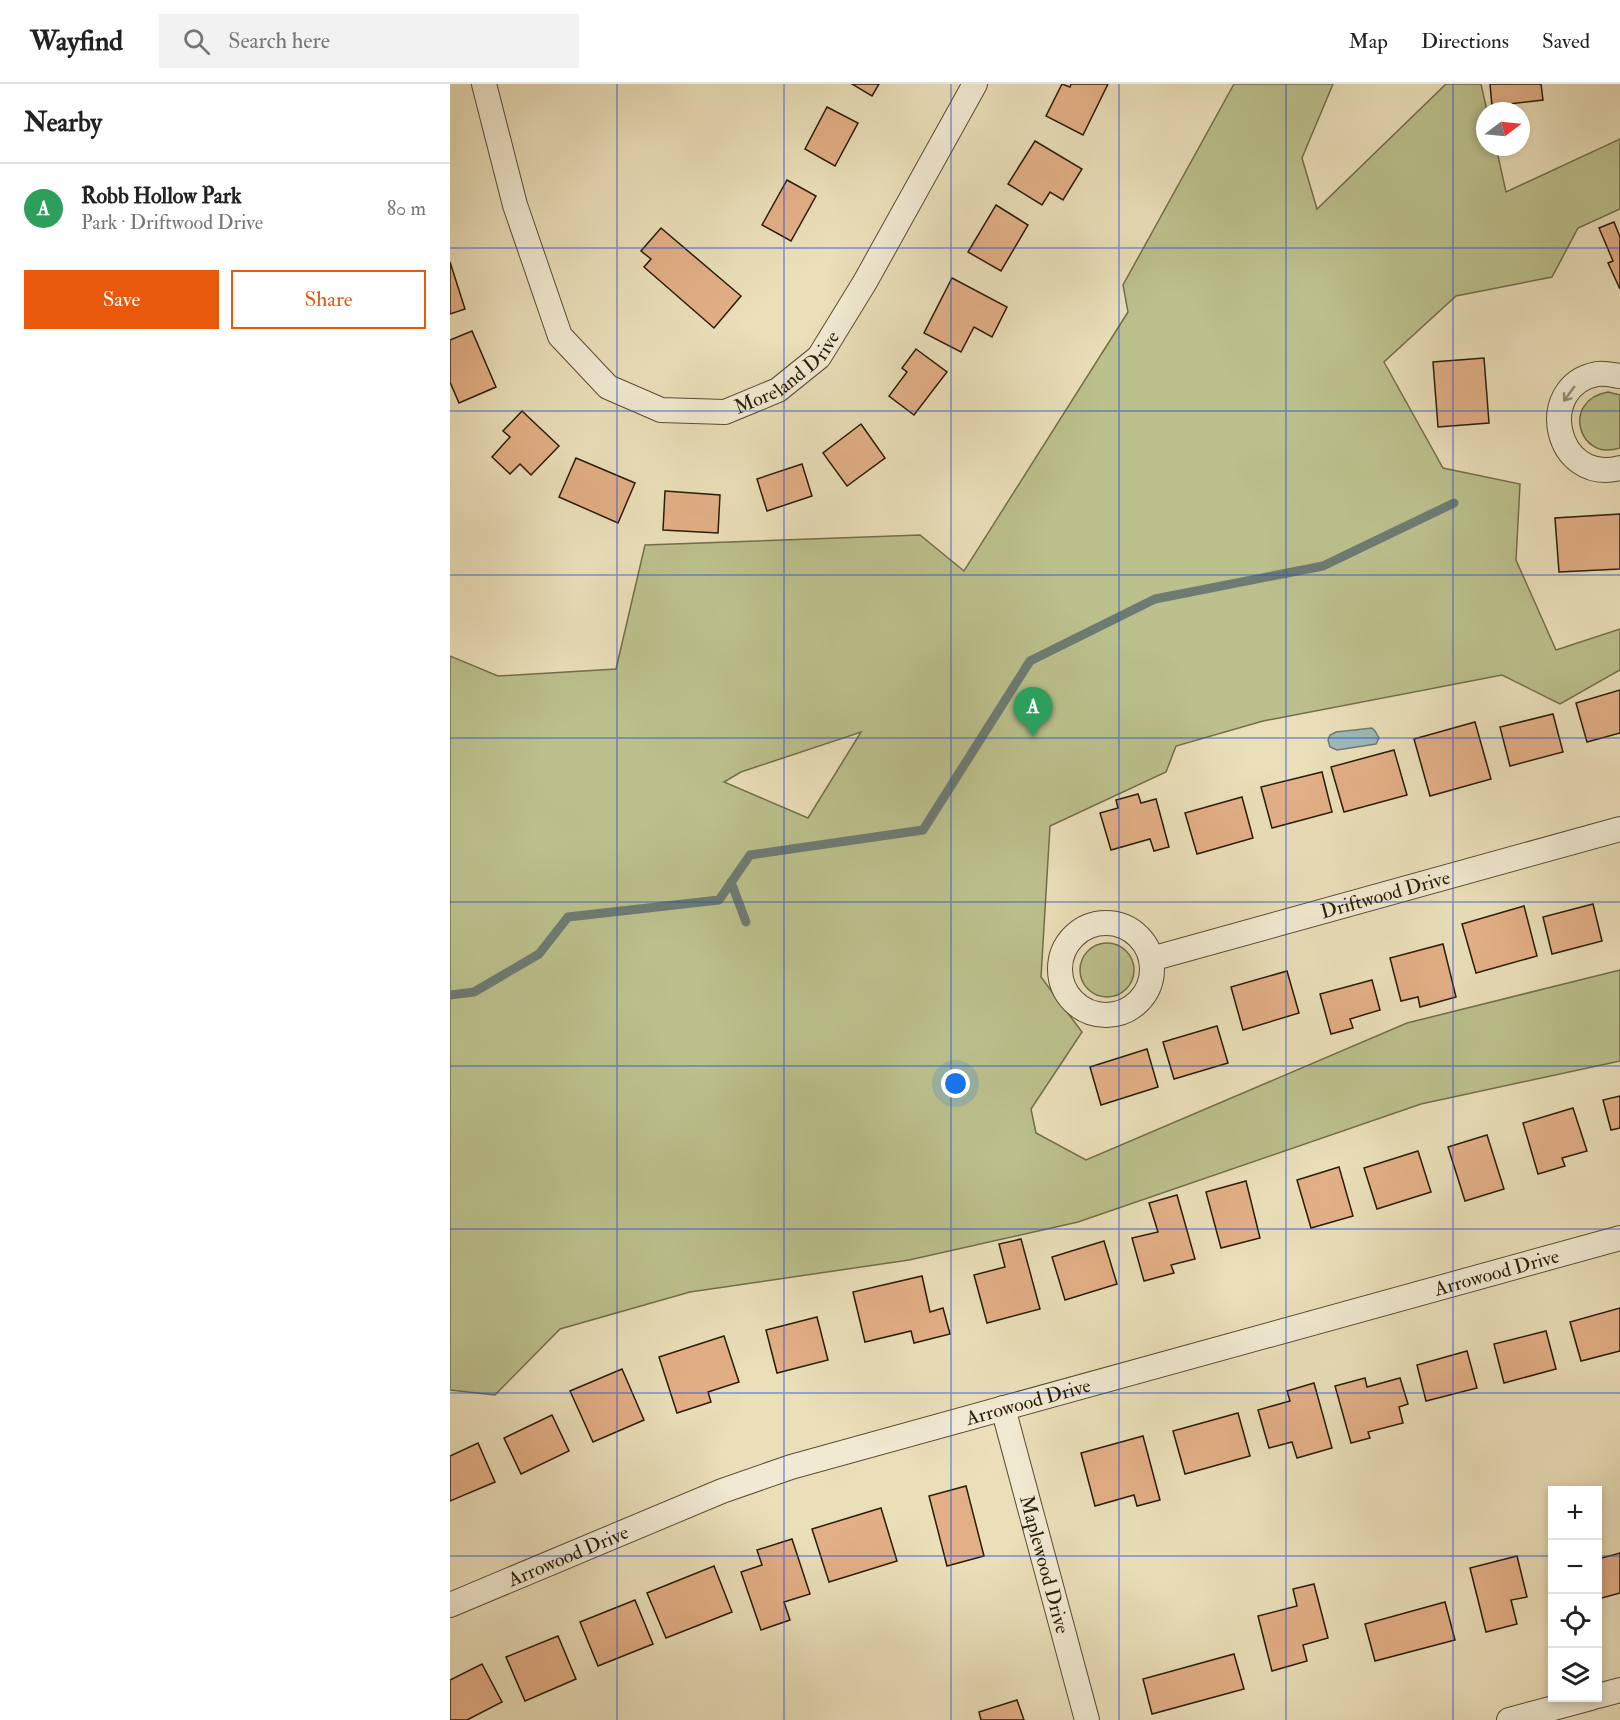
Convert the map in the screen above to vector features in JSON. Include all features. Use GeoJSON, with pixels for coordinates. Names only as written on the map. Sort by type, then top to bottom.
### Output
{"type":"FeatureCollection","features":[{"type":"Feature","properties":{"kind":"street","name":"Moreland Drive"},"geometry":{"type":"LineString","coordinates":[[484,84],[514,204],[560,336],[608,387],[661,410],[725,412],[778,390],[819,357],[865,282],[975,84]]}},
{"type":"Feature","properties":{"kind":"street"},"geometry":{"type":"LineString","coordinates":[[1620,376],[1599,374],[1587,377],[1573,387],[1567,393],[1560,409],[1558,423],[1564,445],[1580,462],[1595,469],[1620,468]]}},
{"type":"Feature","properties":{"kind":"street","name":"Driftwood Drive"},"geometry":{"type":"LineString","coordinates":[[1151,959],[1620,830]]}},
{"type":"Feature","properties":{"kind":"street","name":"Arrowood Drive"},"geometry":{"type":"LineString","coordinates":[[450,1605],[722,1491],[792,1467],[1620,1238]]}},
{"type":"Feature","properties":{"kind":"street","name":"Maplewood Drive"},"geometry":{"type":"LineString","coordinates":[[1003,1408],[1087,1720]]}},
{"type":"Feature","properties":{"kind":"street"},"geometry":{"type":"LineString","coordinates":[[1602,1695],[1620,1690]]}},
{"type":"Feature","properties":{"kind":"street"},"geometry":{"type":"LineString","coordinates":[[1509,1720],[1576,1702]]}},
{"type":"Feature","properties":{"kind":"green space"},"geometry":{"type":"Polygon","coordinates":[[[1234,84],[1333,84],[1302,158],[1317,209],[1446,84],[1481,84],[1485,102],[1476,102],[1476,156],[1498,156],[1506,192],[1620,139],[1620,209],[1578,228],[1552,277],[1456,296],[1384,362],[1443,468],[1520,484],[1516,560],[1556,650],[1620,629],[1620,670],[1560,704],[1502,675],[1263,721],[1176,746],[1166,772],[1050,826],[1041,977],[1082,1032],[1031,1109],[1036,1133],[1086,1160],[1407,1023],[1620,970],[1620,1061],[1421,1104],[1078,1222],[909,1260],[690,1292],[560,1329],[495,1395],[450,1390],[450,656],[498,676],[616,669],[645,545],[920,535],[964,571],[1128,312],[1123,285],[1234,84]],[[861,732],[741,772],[724,782],[808,818],[861,732]]]}},
{"type":"Feature","properties":{"kind":"green space"},"geometry":{"type":"Polygon","coordinates":[[[1608,392],[1620,395],[1620,448],[1605,450],[1585,439],[1580,417],[1584,406],[1593,397],[1608,392]]]}},
{"type":"Feature","properties":{"kind":"green space"},"geometry":{"type":"Polygon","coordinates":[[[1107,943],[1117,945],[1126,951],[1132,960],[1134,970],[1132,980],[1126,989],[1117,995],[1107,997],[1097,995],[1088,989],[1082,980],[1080,970],[1082,960],[1088,951],[1097,945],[1107,943]]]}},
{"type":"Feature","properties":{"kind":"water"},"geometry":{"type":"Polygon","coordinates":[[[1372,728],[1379,738],[1376,744],[1337,750],[1330,747],[1328,740],[1330,735],[1336,732],[1372,728]]]}},
{"type":"Feature","properties":{"kind":"building"},"geometry":{"type":"Polygon","coordinates":[[[852,84],[879,84],[872,96],[852,84]]]}},
{"type":"Feature","properties":{"kind":"building"},"geometry":{"type":"Polygon","coordinates":[[[1062,84],[1070,87],[1071,84],[1108,84],[1083,135],[1046,116],[1062,84]]]}},
{"type":"Feature","properties":{"kind":"building"},"geometry":{"type":"Polygon","coordinates":[[[1490,84],[1541,84],[1543,100],[1492,102],[1490,84]]]}},
{"type":"Feature","properties":{"kind":"building"},"geometry":{"type":"Polygon","coordinates":[[[827,107],[858,123],[835,166],[805,149],[827,107]]]}},
{"type":"Feature","properties":{"kind":"building"},"geometry":{"type":"Polygon","coordinates":[[[1035,141],[1082,169],[1063,200],[1050,192],[1042,205],[1008,184],[1035,141]]]}},
{"type":"Feature","properties":{"kind":"building"},"geometry":{"type":"Polygon","coordinates":[[[787,180],[816,196],[791,241],[762,225],[787,180]]]}},
{"type":"Feature","properties":{"kind":"building"},"geometry":{"type":"Polygon","coordinates":[[[996,205],[1028,225],[1001,271],[968,252],[996,205]]]}},
{"type":"Feature","properties":{"kind":"building"},"geometry":{"type":"Polygon","coordinates":[[[1614,222],[1620,237],[1620,289],[1608,263],[1613,261],[1599,228],[1614,222]]]}},
{"type":"Feature","properties":{"kind":"building"},"geometry":{"type":"Polygon","coordinates":[[[661,228],[741,296],[714,328],[644,267],[651,259],[641,251],[661,228]]]}},
{"type":"Feature","properties":{"kind":"building"},"geometry":{"type":"Polygon","coordinates":[[[450,262],[465,309],[450,314],[450,262]]]}},
{"type":"Feature","properties":{"kind":"building"},"geometry":{"type":"Polygon","coordinates":[[[952,278],[1007,307],[992,337],[974,327],[961,352],[924,333],[952,278]]]}},
{"type":"Feature","properties":{"kind":"building"},"geometry":{"type":"Polygon","coordinates":[[[472,331],[496,387],[459,403],[450,382],[450,340],[472,331]]]}},
{"type":"Feature","properties":{"kind":"building"},"geometry":{"type":"Polygon","coordinates":[[[916,349],[947,372],[914,415],[889,396],[907,372],[902,368],[916,349]]]}},
{"type":"Feature","properties":{"kind":"building"},"geometry":{"type":"Polygon","coordinates":[[[1484,358],[1489,423],[1438,427],[1433,362],[1484,358]]]}},
{"type":"Feature","properties":{"kind":"building"},"geometry":{"type":"Polygon","coordinates":[[[522,411],[559,446],[531,475],[520,464],[510,474],[492,457],[510,437],[503,431],[522,411]]]}},
{"type":"Feature","properties":{"kind":"building"},"geometry":{"type":"Polygon","coordinates":[[[861,424],[885,458],[847,486],[823,453],[861,424]]]}},
{"type":"Feature","properties":{"kind":"building"},"geometry":{"type":"Polygon","coordinates":[[[576,458],[635,483],[618,523],[559,497],[576,458]]]}},
{"type":"Feature","properties":{"kind":"building"},"geometry":{"type":"Polygon","coordinates":[[[802,464],[812,496],[767,511],[757,479],[802,464]]]}},
{"type":"Feature","properties":{"kind":"building"},"geometry":{"type":"Polygon","coordinates":[[[665,491],[720,495],[718,533],[663,530],[665,491]]]}},
{"type":"Feature","properties":{"kind":"building"},"geometry":{"type":"Polygon","coordinates":[[[1620,514],[1620,569],[1559,572],[1555,518],[1620,514]]]}},
{"type":"Feature","properties":{"kind":"building"},"geometry":{"type":"Polygon","coordinates":[[[1620,690],[1620,733],[1587,742],[1576,703],[1620,690]]]}},
{"type":"Feature","properties":{"kind":"building"},"geometry":{"type":"Polygon","coordinates":[[[1553,714],[1563,752],[1510,766],[1500,727],[1553,714]]]}},
{"type":"Feature","properties":{"kind":"building"},"geometry":{"type":"Polygon","coordinates":[[[1475,722],[1491,779],[1430,796],[1414,739],[1475,722]]]}},
{"type":"Feature","properties":{"kind":"building"},"geometry":{"type":"Polygon","coordinates":[[[1394,750],[1407,795],[1344,812],[1331,767],[1394,750]]]}},
{"type":"Feature","properties":{"kind":"building"},"geometry":{"type":"Polygon","coordinates":[[[1322,772],[1332,812],[1272,828],[1261,787],[1322,772]]]}},
{"type":"Feature","properties":{"kind":"building"},"geometry":{"type":"Polygon","coordinates":[[[1138,794],[1141,803],[1156,799],[1169,847],[1154,851],[1150,839],[1111,850],[1100,813],[1118,808],[1116,800],[1138,794]]]}},
{"type":"Feature","properties":{"kind":"building"},"geometry":{"type":"Polygon","coordinates":[[[1242,797],[1253,838],[1197,854],[1185,813],[1242,797]]]}},
{"type":"Feature","properties":{"kind":"building"},"geometry":{"type":"Polygon","coordinates":[[[1593,904],[1602,941],[1552,954],[1543,917],[1593,904]]]}},
{"type":"Feature","properties":{"kind":"building"},"geometry":{"type":"Polygon","coordinates":[[[1524,906],[1537,956],[1476,973],[1462,924],[1524,906]]]}},
{"type":"Feature","properties":{"kind":"building"},"geometry":{"type":"Polygon","coordinates":[[[1443,944],[1456,997],[1420,1007],[1418,997],[1401,1001],[1390,958],[1443,944]]]}},
{"type":"Feature","properties":{"kind":"building"},"geometry":{"type":"Polygon","coordinates":[[[1287,971],[1299,1013],[1243,1030],[1231,987],[1287,971]]]}},
{"type":"Feature","properties":{"kind":"building"},"geometry":{"type":"Polygon","coordinates":[[[1372,980],[1380,1010],[1350,1019],[1353,1028],[1331,1034],[1320,994],[1372,980]]]}},
{"type":"Feature","properties":{"kind":"building"},"geometry":{"type":"Polygon","coordinates":[[[1217,1026],[1228,1063],[1174,1079],[1163,1042],[1217,1026]]]}},
{"type":"Feature","properties":{"kind":"building"},"geometry":{"type":"Polygon","coordinates":[[[1147,1049],[1158,1087],[1101,1105],[1090,1067],[1147,1049]]]}},
{"type":"Feature","properties":{"kind":"building"},"geometry":{"type":"Polygon","coordinates":[[[1620,1096],[1620,1128],[1611,1130],[1603,1100],[1620,1096]]]}},
{"type":"Feature","properties":{"kind":"building"},"geometry":{"type":"Polygon","coordinates":[[[1573,1108],[1587,1151],[1562,1158],[1565,1166],[1538,1174],[1523,1123],[1573,1108]]]}},
{"type":"Feature","properties":{"kind":"building"},"geometry":{"type":"Polygon","coordinates":[[[1487,1135],[1504,1189],[1465,1201],[1448,1147],[1487,1135]]]}},
{"type":"Feature","properties":{"kind":"building"},"geometry":{"type":"Polygon","coordinates":[[[1418,1151],[1431,1192],[1377,1209],[1364,1168],[1418,1151]]]}},
{"type":"Feature","properties":{"kind":"building"},"geometry":{"type":"Polygon","coordinates":[[[1339,1167],[1353,1216],[1311,1228],[1297,1180],[1339,1167]]]}},
{"type":"Feature","properties":{"kind":"building"},"geometry":{"type":"Polygon","coordinates":[[[1246,1181],[1260,1238],[1221,1248],[1206,1192],[1246,1181]]]}},
{"type":"Feature","properties":{"kind":"building"},"geometry":{"type":"Polygon","coordinates":[[[1177,1195],[1195,1259],[1171,1265],[1174,1273],[1144,1281],[1132,1238],[1158,1232],[1149,1203],[1177,1195]]]}},
{"type":"Feature","properties":{"kind":"building"},"geometry":{"type":"Polygon","coordinates":[[[1021,1239],[1040,1309],[987,1323],[974,1275],[1005,1267],[999,1244],[1021,1239]]]}},
{"type":"Feature","properties":{"kind":"building"},"geometry":{"type":"Polygon","coordinates":[[[1104,1241],[1117,1284],[1065,1300],[1052,1257],[1104,1241]]]}},
{"type":"Feature","properties":{"kind":"building"},"geometry":{"type":"Polygon","coordinates":[[[922,1276],[930,1312],[943,1308],[950,1334],[914,1343],[911,1331],[865,1342],[853,1292],[922,1276]]]}},
{"type":"Feature","properties":{"kind":"building"},"geometry":{"type":"Polygon","coordinates":[[[1620,1308],[1620,1351],[1581,1361],[1570,1322],[1620,1308]]]}},
{"type":"Feature","properties":{"kind":"building"},"geometry":{"type":"Polygon","coordinates":[[[817,1317],[828,1360],[777,1373],[766,1330],[817,1317]]]}},
{"type":"Feature","properties":{"kind":"building"},"geometry":{"type":"Polygon","coordinates":[[[1546,1331],[1556,1369],[1504,1383],[1494,1344],[1546,1331]]]}},
{"type":"Feature","properties":{"kind":"building"},"geometry":{"type":"Polygon","coordinates":[[[724,1336],[739,1382],[708,1392],[711,1402],[677,1413],[659,1357],[724,1336]]]}},
{"type":"Feature","properties":{"kind":"building"},"geometry":{"type":"Polygon","coordinates":[[[1467,1351],[1477,1388],[1426,1401],[1417,1365],[1467,1351]]]}},
{"type":"Feature","properties":{"kind":"building"},"geometry":{"type":"Polygon","coordinates":[[[622,1369],[644,1420],[593,1442],[570,1391],[622,1369]]]}},
{"type":"Feature","properties":{"kind":"building"},"geometry":{"type":"Polygon","coordinates":[[[1365,1378],[1367,1387],[1400,1378],[1408,1404],[1399,1407],[1403,1423],[1368,1432],[1370,1438],[1351,1443],[1335,1386],[1365,1378]]]}},
{"type":"Feature","properties":{"kind":"building"},"geometry":{"type":"Polygon","coordinates":[[[1314,1383],[1332,1448],[1297,1458],[1292,1442],[1269,1448],[1258,1410],[1290,1401],[1287,1391],[1314,1383]]]}},
{"type":"Feature","properties":{"kind":"building"},"geometry":{"type":"Polygon","coordinates":[[[1238,1413],[1250,1456],[1185,1474],[1173,1431],[1238,1413]]]}},
{"type":"Feature","properties":{"kind":"building"},"geometry":{"type":"Polygon","coordinates":[[[552,1415],[569,1451],[521,1474],[504,1438],[552,1415]]]}},
{"type":"Feature","properties":{"kind":"building"},"geometry":{"type":"Polygon","coordinates":[[[1143,1436],[1160,1500],[1137,1506],[1134,1495],[1095,1506],[1081,1453],[1143,1436]]]}},
{"type":"Feature","properties":{"kind":"building"},"geometry":{"type":"Polygon","coordinates":[[[478,1443],[495,1482],[450,1501],[450,1456],[478,1443]]]}},
{"type":"Feature","properties":{"kind":"building"},"geometry":{"type":"Polygon","coordinates":[[[966,1486],[984,1556],[947,1566],[929,1496],[966,1486]]]}},
{"type":"Feature","properties":{"kind":"building"},"geometry":{"type":"Polygon","coordinates":[[[881,1508],[897,1561],[829,1582],[812,1529],[881,1508]]]}},
{"type":"Feature","properties":{"kind":"building"},"geometry":{"type":"Polygon","coordinates":[[[792,1539],[810,1594],[784,1602],[790,1620],[761,1630],[741,1572],[762,1565],[757,1550],[792,1539]]]}},
{"type":"Feature","properties":{"kind":"building"},"geometry":{"type":"Polygon","coordinates":[[[1620,1553],[1620,1593],[1602,1598],[1602,1594],[1602,1558],[1620,1553]]]}},
{"type":"Feature","properties":{"kind":"building"},"geometry":{"type":"Polygon","coordinates":[[[1517,1556],[1527,1597],[1511,1600],[1517,1624],[1486,1632],[1470,1568],[1517,1556]]]}},
{"type":"Feature","properties":{"kind":"building"},"geometry":{"type":"Polygon","coordinates":[[[714,1566],[732,1612],[666,1638],[647,1593],[714,1566]]]}},
{"type":"Feature","properties":{"kind":"building"},"geometry":{"type":"Polygon","coordinates":[[[1314,1584],[1328,1638],[1303,1645],[1307,1661],[1272,1671],[1258,1616],[1297,1606],[1293,1589],[1314,1584]]]}},
{"type":"Feature","properties":{"kind":"building"},"geometry":{"type":"Polygon","coordinates":[[[635,1600],[653,1644],[598,1666],[580,1622],[635,1600]]]}},
{"type":"Feature","properties":{"kind":"building"},"geometry":{"type":"Polygon","coordinates":[[[1445,1602],[1455,1640],[1375,1661],[1365,1624],[1445,1602]]]}},
{"type":"Feature","properties":{"kind":"building"},"geometry":{"type":"Polygon","coordinates":[[[558,1636],[576,1679],[525,1701],[506,1657],[558,1636]]]}},
{"type":"Feature","properties":{"kind":"building"},"geometry":{"type":"Polygon","coordinates":[[[1234,1654],[1244,1689],[1152,1714],[1143,1679],[1234,1654]]]}},
{"type":"Feature","properties":{"kind":"building"},"geometry":{"type":"Polygon","coordinates":[[[482,1664],[502,1702],[467,1720],[450,1720],[450,1680],[482,1664]]]}},
{"type":"Feature","properties":{"kind":"building"},"geometry":{"type":"Polygon","coordinates":[[[1017,1700],[1024,1720],[981,1720],[979,1712],[1017,1700]]]}},
{"type":"Feature","properties":{"kind":"waterway"},"geometry":{"type":"LineString","coordinates":[[450,995],[474,992],[539,954],[568,917],[719,900],[750,855],[923,830],[1030,661],[1155,599],[1323,566],[1454,503]]}},
{"type":"Feature","properties":{"kind":"waterway"},"geometry":{"type":"LineString","coordinates":[[731,882],[746,922]]}},
{"type":"Feature","properties":{"kind":"place","name":"Robb Hollow Park"},"geometry":{"type":"Point","coordinates":[1033,737]}}]}
